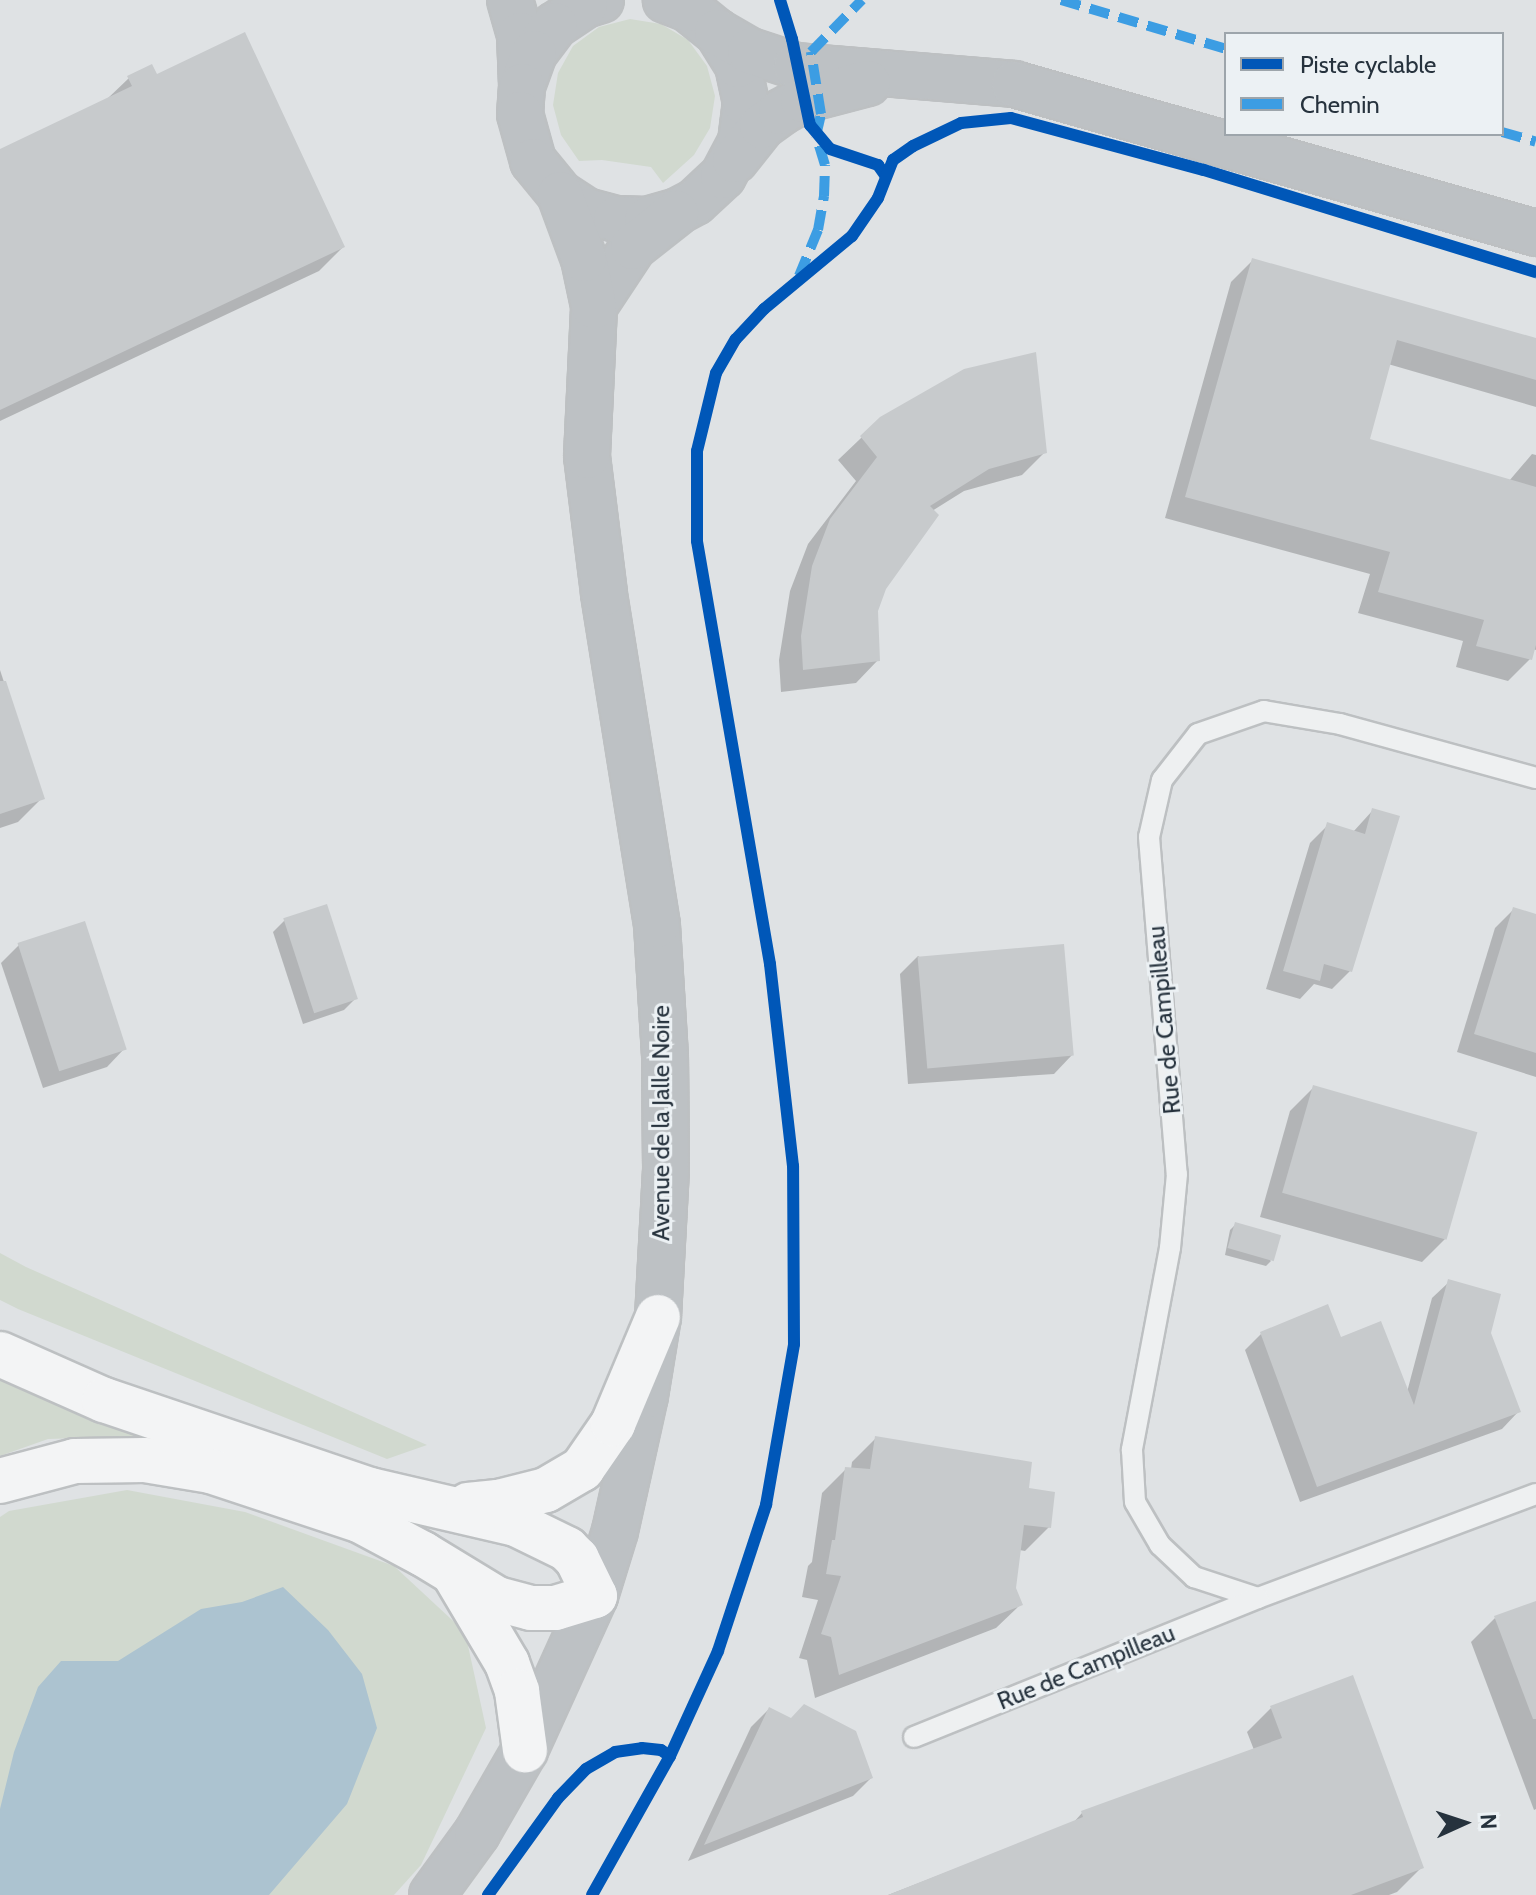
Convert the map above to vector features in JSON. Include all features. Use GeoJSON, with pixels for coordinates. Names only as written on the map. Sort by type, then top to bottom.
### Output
{"type":"FeatureCollection","features":[{"type":"Feature","properties":{"kind":"highway"},"geometry":{"type":"LineString","coordinates":[[441,1507],[498,1502],[546,1490],[582,1469],[613,1424],[658,1317]]}},
{"type":"Feature","properties":{"kind":"highway"},"geometry":{"type":"LineString","coordinates":[[0,1354],[104,1400],[370,1490],[516,1524],[551,1538],[577,1559],[595,1596],[555,1608],[531,1608],[497,1599],[359,1520],[211,1471],[145,1460],[75,1461],[0,1481]]}},
{"type":"Feature","properties":{"kind":"highway"},"geometry":{"type":"LineString","coordinates":[[455,1575],[507,1663],[517,1691],[525,1750]]}},
{"type":"Feature","properties":{"kind":"main road"},"geometry":{"type":"LineString","coordinates":[[510,0],[520,35],[520,114],[527,146],[545,179],[560,194],[586,211],[616,219],[647,220],[678,211]]}},
{"type":"Feature","properties":{"kind":"main road"},"geometry":{"type":"LineString","coordinates":[[522,86],[534,53],[555,25],[585,5],[601,0]]}},
{"type":"Feature","properties":{"kind":"main road"},"geometry":{"type":"LineString","coordinates":[[666,0],[689,9],[717,32],[750,51],[796,66],[1014,84],[1536,233]]}},
{"type":"Feature","properties":{"kind":"main road"},"geometry":{"type":"LineString","coordinates":[[717,32],[738,65],[746,103],[741,142],[723,176]]}},
{"type":"Feature","properties":{"kind":"main road"},"geometry":{"type":"LineString","coordinates":[[594,306],[633,247],[710,190],[762,126],[803,100],[901,75]]}},
{"type":"Feature","properties":{"kind":"main road","name":"Avenue de la Jalle Noire"},"geometry":{"type":"LineString","coordinates":[[432,1895],[477,1833],[525,1750],[595,1596],[621,1501],[658,1317],[666,1168],[665,1056],[658,939],[604,593],[587,456],[594,306],[584,259],[560,194]]}},
{"type":"Feature","properties":{"kind":"lane","name":"Rue de Campilleau"},"geometry":{"type":"LineString","coordinates":[[1258,1598],[1194,1577],[1160,1545],[1135,1502],[1132,1450],[1170,1248],[1177,1174],[1149,837],[1162,780],[1198,734],[1264,711],[1340,724],[1536,778]]}},
{"type":"Feature","properties":{"kind":"lane","name":"Rue de Campilleau"},"geometry":{"type":"LineString","coordinates":[[914,1737],[1258,1598],[1536,1494]]}},
{"type":"Feature","properties":{"kind":"shaded area"},"geometry":{"type":"Polygon","coordinates":[[[630,19],[661,24],[688,40],[707,66],[715,96],[710,128],[694,155],[663,183],[651,167],[602,160],[579,161],[561,135],[553,105],[558,73],[573,46],[599,27],[630,19]]]}},
{"type":"Feature","properties":{"kind":"shaded area"},"geometry":{"type":"Polygon","coordinates":[[[0,1253],[427,1445],[387,1459],[18,1309],[0,1300],[0,1253]]]}},
{"type":"Feature","properties":{"kind":"shaded area"},"geometry":{"type":"Polygon","coordinates":[[[0,1372],[146,1436],[48,1439],[0,1456],[0,1372]]]}},
{"type":"Feature","properties":{"kind":"shaded area"},"geometry":{"type":"Polygon","coordinates":[[[127,1490],[245,1512],[394,1566],[465,1632],[486,1728],[421,1865],[394,1895],[0,1895],[0,1517],[9,1511],[127,1490]]]}},
{"type":"Feature","properties":{"kind":"water"},"geometry":{"type":"Polygon","coordinates":[[[283,1587],[328,1630],[362,1674],[377,1728],[347,1804],[269,1895],[0,1895],[0,1809],[14,1752],[38,1687],[61,1661],[118,1661],[201,1609],[242,1602],[283,1587]]]}},
{"type":"Feature","properties":{"kind":"building"},"geometry":{"type":"Polygon","coordinates":[[[245,32],[345,247],[0,410],[0,149],[132,86],[127,76],[152,64],[157,74],[245,32]]]}},
{"type":"Feature","properties":{"kind":"building"},"geometry":{"type":"Polygon","coordinates":[[[1252,258],[1536,338],[1536,380],[1397,340],[1370,439],[1536,487],[1536,645],[1532,660],[1476,646],[1484,620],[1378,592],[1390,552],[1185,497],[1252,258]]]}},
{"type":"Feature","properties":{"kind":"building"},"geometry":{"type":"Polygon","coordinates":[[[1036,352],[1047,453],[989,469],[930,506],[939,515],[886,589],[878,611],[880,661],[803,670],[801,636],[812,566],[830,519],[877,457],[860,436],[880,417],[964,369],[1036,352]]]}},
{"type":"Feature","properties":{"kind":"building"},"geometry":{"type":"Polygon","coordinates":[[[0,681],[6,681],[45,799],[0,814],[0,681]]]}},
{"type":"Feature","properties":{"kind":"building"},"geometry":{"type":"Polygon","coordinates":[[[1372,808],[1400,816],[1352,972],[1324,964],[1320,981],[1283,971],[1327,822],[1365,834],[1372,808]]]}},
{"type":"Feature","properties":{"kind":"building"},"geometry":{"type":"Polygon","coordinates":[[[327,904],[358,999],[314,1013],[283,918],[327,904]]]}},
{"type":"Feature","properties":{"kind":"building"},"geometry":{"type":"Polygon","coordinates":[[[1513,907],[1536,914],[1536,1053],[1474,1034],[1513,907]]]}},
{"type":"Feature","properties":{"kind":"building"},"geometry":{"type":"Polygon","coordinates":[[[85,921],[127,1049],[59,1071],[17,943],[85,921]]]}},
{"type":"Feature","properties":{"kind":"building"},"geometry":{"type":"Polygon","coordinates":[[[1064,944],[1074,1056],[927,1068],[918,957],[1064,944]]]}},
{"type":"Feature","properties":{"kind":"building"},"geometry":{"type":"Polygon","coordinates":[[[1313,1085],[1477,1132],[1447,1240],[1282,1193],[1313,1085]]]}},
{"type":"Feature","properties":{"kind":"building"},"geometry":{"type":"Polygon","coordinates":[[[1235,1222],[1281,1235],[1274,1261],[1228,1248],[1235,1222]]]}},
{"type":"Feature","properties":{"kind":"building"},"geometry":{"type":"Polygon","coordinates":[[[1448,1279],[1501,1294],[1491,1333],[1521,1412],[1317,1487],[1260,1332],[1328,1304],[1341,1337],[1381,1321],[1414,1405],[1448,1279]]]}},
{"type":"Feature","properties":{"kind":"building"},"geometry":{"type":"Polygon","coordinates":[[[875,1436],[1032,1462],[1029,1488],[1055,1492],[1051,1528],[1024,1525],[1016,1588],[1023,1605],[839,1675],[831,1637],[821,1634],[841,1576],[826,1574],[832,1540],[835,1540],[845,1467],[870,1469],[875,1436]]]}},
{"type":"Feature","properties":{"kind":"building"},"geometry":{"type":"Polygon","coordinates":[[[1536,1601],[1536,1719],[1533,1719],[1494,1616],[1536,1601]]]}},
{"type":"Feature","properties":{"kind":"building"},"geometry":{"type":"Polygon","coordinates":[[[1353,1675],[1424,1868],[1351,1895],[888,1895],[1083,1817],[1081,1811],[1282,1738],[1270,1706],[1353,1675]]]}},
{"type":"Feature","properties":{"kind":"building"},"geometry":{"type":"Polygon","coordinates":[[[804,1704],[856,1731],[873,1778],[704,1845],[769,1707],[791,1718],[804,1704]]]}},
{"type":"Feature","properties":{"kind":"marked path"},"geometry":{"type":"LineString","coordinates":[[799,276],[818,230],[824,196],[825,165],[816,136],[821,114],[811,52],[862,0]]}},
{"type":"Feature","properties":{"kind":"marked path"},"geometry":{"type":"LineString","coordinates":[[1061,0],[1224,48]]}},
{"type":"Feature","properties":{"kind":"marked path"},"geometry":{"type":"LineString","coordinates":[[1504,133],[1536,142]]}},
{"type":"Feature","properties":{"kind":"cycle path"},"geometry":{"type":"LineString","coordinates":[[780,0],[792,39],[810,125],[830,149],[878,165],[885,175]]}},
{"type":"Feature","properties":{"kind":"cycle path"},"geometry":{"type":"LineString","coordinates":[[592,1895],[670,1756],[718,1651],[766,1505],[794,1344],[793,1166],[770,964],[697,541],[697,451],[716,373],[736,339],[764,309],[852,236],[878,198],[893,160],[913,146],[961,123],[1011,118],[1204,170],[1536,272]]}},
{"type":"Feature","properties":{"kind":"cycle path"},"geometry":{"type":"LineString","coordinates":[[488,1895],[558,1798],[586,1769],[615,1752],[642,1748],[661,1750],[670,1756]]}}]}
